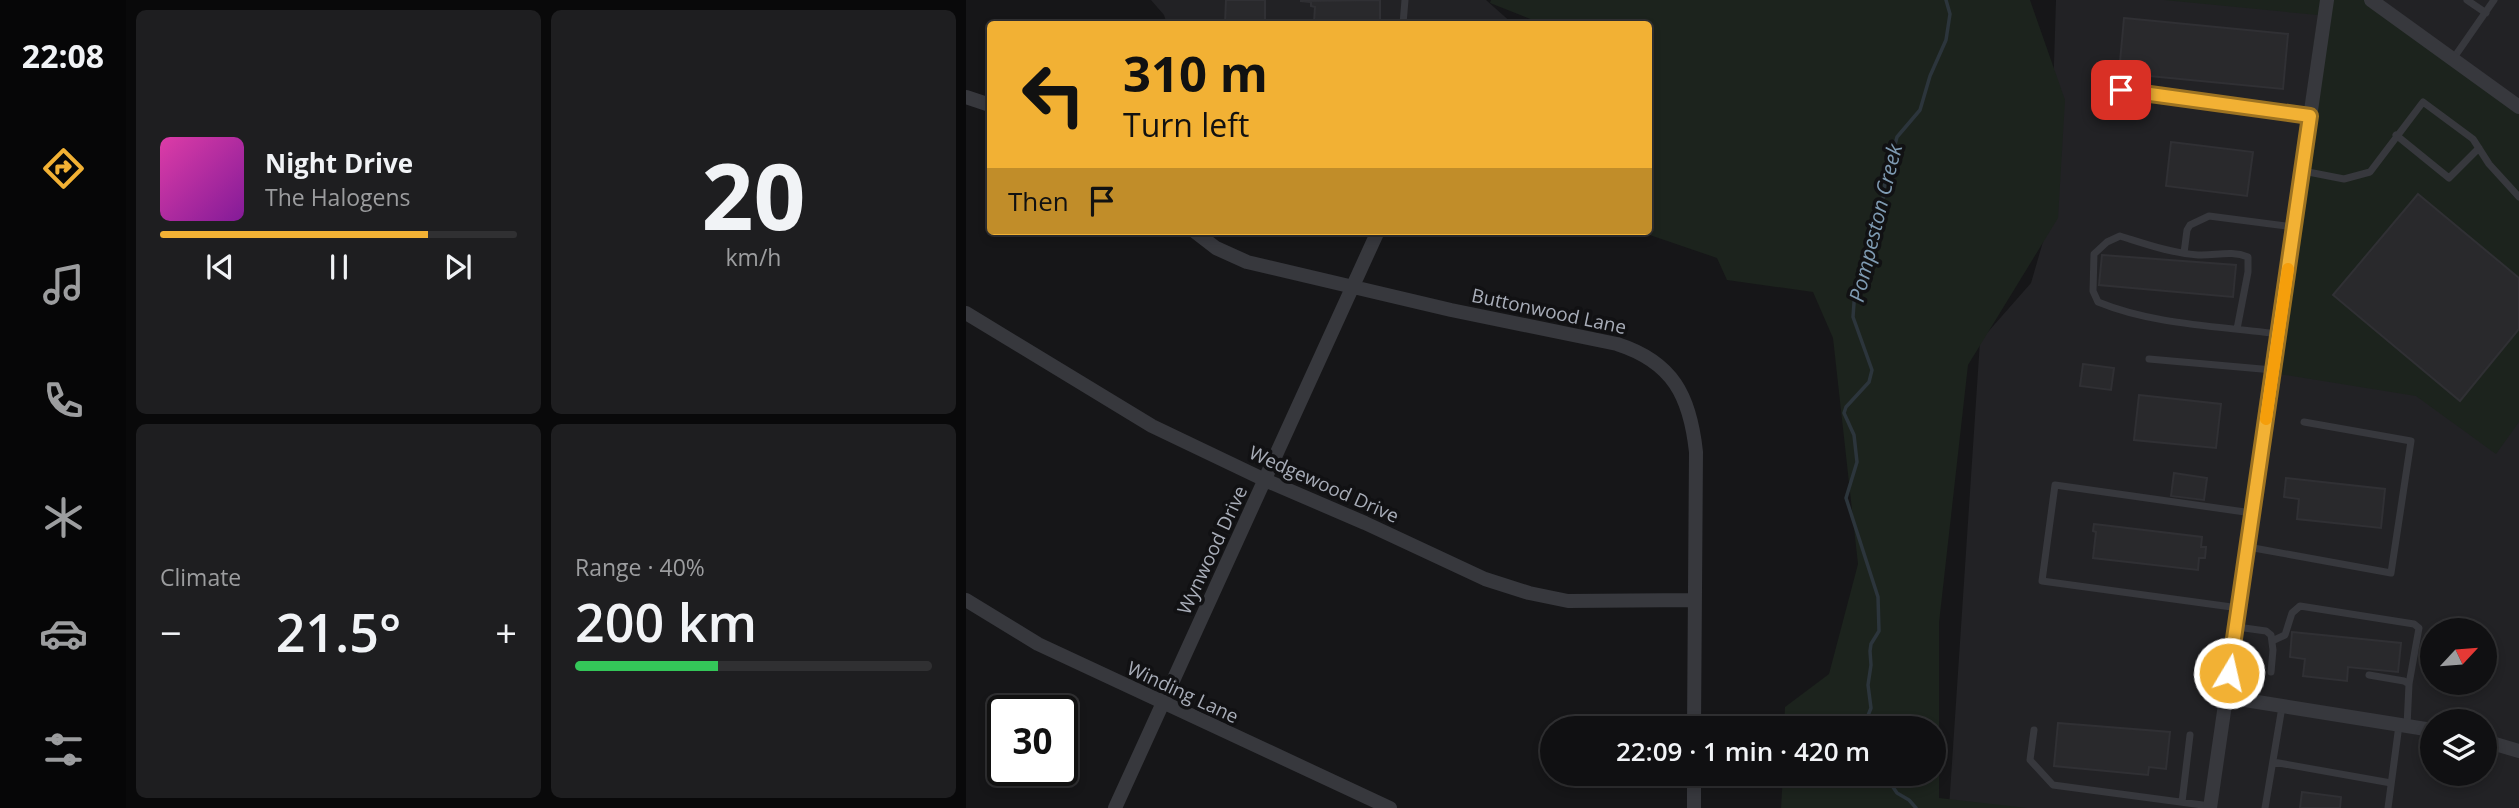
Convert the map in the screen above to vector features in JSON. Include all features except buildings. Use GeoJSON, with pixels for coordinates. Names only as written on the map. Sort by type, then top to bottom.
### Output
{"type":"FeatureCollection","features":[{"type":"Feature","properties":{"kind":"street"},"geometry":{"type":"LineString","coordinates":[[2210,807],[2327,0]]}},
{"type":"Feature","properties":{"kind":"street"},"geometry":{"type":"LineString","coordinates":[[2371,0],[2519,107]]}},
{"type":"Feature","properties":{"kind":"street"},"geometry":{"type":"LineString","coordinates":[[966,97],[987,104]]}},
{"type":"Feature","properties":{"kind":"street","name":"Buttonwood Lane"},"geometry":{"type":"LineString","coordinates":[[1199,235],[1216,248],[1247,262],[1451,310],[1617,344],[1641,352],[1662,367],[1684,397],[1693,422],[1696,452],[1695,716]]}},
{"type":"Feature","properties":{"kind":"street","name":"Wynwood Drive"},"geometry":{"type":"LineString","coordinates":[[1115,808],[1376,235]]}},
{"type":"Feature","properties":{"kind":"street","name":"Wedgewood Drive"},"geometry":{"type":"LineString","coordinates":[[966,313],[1153,426],[1265,480],[1485,579],[1529,593],[1568,601],[1695,600]]}},
{"type":"Feature","properties":{"kind":"street","name":"Winding Lane"},"geometry":{"type":"LineString","coordinates":[[966,600],[1038,644],[1390,808]]}},
{"type":"Feature","properties":{"kind":"street"},"geometry":{"type":"LineString","coordinates":[[2226,697],[2420,728]]}},
{"type":"Feature","properties":{"kind":"street"},"geometry":{"type":"LineString","coordinates":[[2497,745],[2519,751]]}},
{"type":"Feature","properties":{"kind":"street"},"geometry":{"type":"LineString","coordinates":[[1694,786],[1694,808]]}},
{"type":"Feature","properties":{"kind":"lane"},"geometry":{"type":"LineString","coordinates":[[1403,21],[1405,0]]}},
{"type":"Feature","properties":{"kind":"lane"},"geometry":{"type":"LineString","coordinates":[[2467,0],[2486,13]]}},
{"type":"Feature","properties":{"kind":"lane"},"geometry":{"type":"LineString","coordinates":[[2453,59],[2494,0]]}},
{"type":"Feature","properties":{"kind":"lane"},"geometry":{"type":"LineString","coordinates":[[2121,90],[2310,116]]}},
{"type":"Feature","properties":{"kind":"lane"},"geometry":{"type":"LineString","coordinates":[[2302,171],[2344,179],[2370,172],[2423,102],[2473,139],[2488,164],[2519,197]]}},
{"type":"Feature","properties":{"kind":"lane"},"geometry":{"type":"LineString","coordinates":[[2396,135],[2449,178],[2479,148]]}},
{"type":"Feature","properties":{"kind":"lane"},"geometry":{"type":"LineString","coordinates":[[2184,253],[2190,225],[2209,216],[2294,227]]}},
{"type":"Feature","properties":{"kind":"lane"},"geometry":{"type":"LineString","coordinates":[[2237,329],[2248,272],[2248,257],[2228,252],[2199,255],[2184,253],[2120,236],[2107,242],[2094,254],[2093,291],[2098,302],[2149,317],[2237,329],[2278,334]]}},
{"type":"Feature","properties":{"kind":"lane"},"geometry":{"type":"LineString","coordinates":[[2149,359],[2273,370]]}},
{"type":"Feature","properties":{"kind":"lane"},"geometry":{"type":"LineString","coordinates":[[2248,547],[2391,573],[2411,441],[2304,422]]}},
{"type":"Feature","properties":{"kind":"lane"},"geometry":{"type":"LineString","coordinates":[[2239,608],[2042,582],[2055,485],[2253,513]]}},
{"type":"Feature","properties":{"kind":"lane"},"geometry":{"type":"LineString","coordinates":[[2272,641],[2285,635],[2292,613],[2300,606],[2414,624],[2419,628],[2409,684],[2411,691],[2388,808]]}},
{"type":"Feature","properties":{"kind":"lane"},"geometry":{"type":"LineString","coordinates":[[2236,627],[2266,631],[2271,635],[2271,672]]}},
{"type":"Feature","properties":{"kind":"lane"},"geometry":{"type":"LineString","coordinates":[[2370,675],[2409,684]]}},
{"type":"Feature","properties":{"kind":"lane"},"geometry":{"type":"LineString","coordinates":[[2265,808],[2282,706]]}},
{"type":"Feature","properties":{"kind":"lane"},"geometry":{"type":"LineString","coordinates":[[2034,730],[2030,760],[2053,785],[2210,807]]}},
{"type":"Feature","properties":{"kind":"lane"},"geometry":{"type":"LineString","coordinates":[[2182,802],[2190,735]]}},
{"type":"Feature","properties":{"kind":"lane"},"geometry":{"type":"LineString","coordinates":[[2273,762],[2391,783]]}},
{"type":"Feature","properties":{"kind":"shaded area"},"geometry":{"type":"Polygon","coordinates":[[[1151,0],[1486,0],[1510,21],[1166,21],[1151,0]]]}},
{"type":"Feature","properties":{"kind":"shaded area"},"geometry":{"type":"Polygon","coordinates":[[[1491,0],[2030,0],[2065,100],[2058,218],[1968,365],[1939,623],[1939,716],[1785,716],[1785,707],[1829,674],[1858,564],[1833,338],[1813,292],[1727,280],[1717,258],[1650,235],[1652,235],[1652,21],[1535,21],[1490,3],[1491,0]]]}},
{"type":"Feature","properties":{"kind":"shaded area"},"geometry":{"type":"Polygon","coordinates":[[[2056,0],[2519,0],[2519,808],[1949,808],[1980,341],[2031,283],[2049,221],[2056,0]]]}},
{"type":"Feature","properties":{"kind":"shaded area"},"geometry":{"type":"Polygon","coordinates":[[[2164,0],[2372,0],[2519,102],[2519,422],[2496,454],[2416,396],[2267,372],[2318,15],[2164,0]]]}},
{"type":"Feature","properties":{"kind":"shaded area"},"geometry":{"type":"Polygon","coordinates":[[[1782,786],[1939,786],[1939,798],[2027,808],[1781,808],[1782,786]]]}},
{"type":"Feature","properties":{"kind":"waterway","name":"Pompeston Creek"},"geometry":{"type":"LineString","coordinates":[[1868,716],[1871,708],[1868,685],[1870,651],[1879,631],[1878,597],[1846,498],[1857,462],[1854,435],[1844,413],[1846,407],[1869,382],[1872,370],[1853,317],[1855,289],[1880,222],[1885,182],[1897,137],[1920,110],[1930,76],[1946,40],[1950,14],[1946,0]]}},
{"type":"Feature","properties":{"kind":"waterway","name":"Pompeston Creek"},"geometry":{"type":"LineString","coordinates":[[1892,786],[1916,808]]}},
{"type":"Feature","properties":{"kind":"slow traffic"},"geometry":{"type":"LineString","coordinates":[[2266,419],[2288,269]]}},
{"type":"Feature","properties":{"kind":"route"},"geometry":{"type":"LineString","coordinates":[[2121,90],[2310,116],[2229,673]]}}]}
